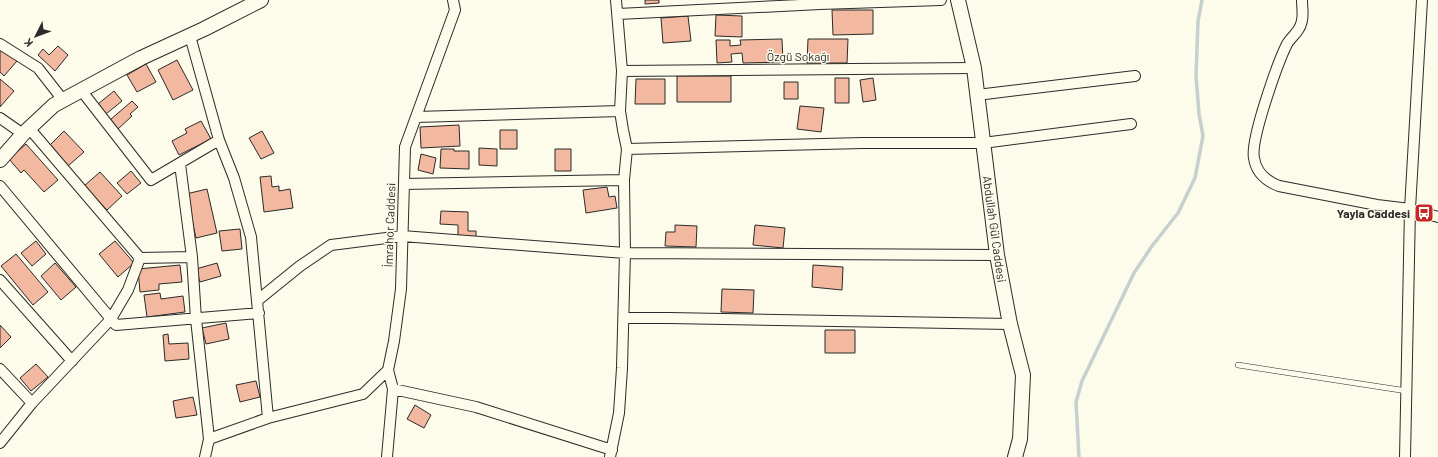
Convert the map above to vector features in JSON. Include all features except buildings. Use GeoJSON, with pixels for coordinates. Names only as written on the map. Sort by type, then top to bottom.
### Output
{"type":"FeatureCollection","features":[{"type":"Feature","properties":{"kind":"street"},"geometry":{"type":"LineString","coordinates":[[0,160],[26,131],[54,105],[141,58],[190,36],[260,0]]}},
{"type":"Feature","properties":{"kind":"street","name":"İmrahor Caddesi"},"geometry":{"type":"LineString","coordinates":[[388,457],[394,389],[388,370],[394,341],[401,289],[405,147],[455,10],[453,0]]}},
{"type":"Feature","properties":{"kind":"street"},"geometry":{"type":"LineString","coordinates":[[394,389],[476,407],[611,453],[619,413],[624,318],[624,180],[627,149],[620,111],[622,71],[616,0]]}},
{"type":"Feature","properties":{"kind":"street"},"geometry":{"type":"LineString","coordinates":[[618,14],[820,4],[941,0]]}},
{"type":"Feature","properties":{"kind":"street","name":"Abdullah Gül Caddesi"},"geometry":{"type":"LineString","coordinates":[[958,0],[974,68],[997,254],[1010,324],[1023,375],[1020,439],[1015,457]]}},
{"type":"Feature","properties":{"kind":"street"},"geometry":{"type":"LineString","coordinates":[[1302,0],[1303,18],[1301,26],[1288,43],[1281,58],[1262,114],[1253,150],[1253,157],[1259,171],[1267,180],[1279,186],[1410,209],[1438,217]]}},
{"type":"Feature","properties":{"kind":"street"},"geometry":{"type":"LineString","coordinates":[[1405,457],[1410,209],[1422,0]]}},
{"type":"Feature","properties":{"kind":"street"},"geometry":{"type":"LineString","coordinates":[[190,36],[219,140],[234,178],[251,237],[268,418]]}},
{"type":"Feature","properties":{"kind":"street"},"geometry":{"type":"LineString","coordinates":[[0,44],[38,68],[63,100]]}},
{"type":"Feature","properties":{"kind":"street","name":"Özgü Sokağı"},"geometry":{"type":"LineString","coordinates":[[622,71],[974,68]]}},
{"type":"Feature","properties":{"kind":"street"},"geometry":{"type":"LineString","coordinates":[[977,95],[1135,76]]}},
{"type":"Feature","properties":{"kind":"street"},"geometry":{"type":"LineString","coordinates":[[81,90],[151,180],[219,140]]}},
{"type":"Feature","properties":{"kind":"street"},"geometry":{"type":"LineString","coordinates":[[416,117],[620,111]]}},
{"type":"Feature","properties":{"kind":"street"},"geometry":{"type":"LineString","coordinates":[[0,118],[26,131],[140,258],[192,257]]}},
{"type":"Feature","properties":{"kind":"street"},"geometry":{"type":"LineString","coordinates":[[627,149],[863,143],[983,143],[1131,124]]}},
{"type":"Feature","properties":{"kind":"street"},"geometry":{"type":"LineString","coordinates":[[180,164],[192,257],[196,320],[209,439],[205,457]]}},
{"type":"Feature","properties":{"kind":"street"},"geometry":{"type":"LineString","coordinates":[[404,184],[624,180]]}},
{"type":"Feature","properties":{"kind":"street"},"geometry":{"type":"LineString","coordinates":[[0,186],[116,325],[196,320],[259,313]]}},
{"type":"Feature","properties":{"kind":"street"},"geometry":{"type":"LineString","coordinates":[[258,300],[300,266],[331,245],[402,236],[625,253],[997,254]]}},
{"type":"Feature","properties":{"kind":"street"},"geometry":{"type":"LineString","coordinates":[[0,443],[32,403],[111,319],[128,290],[140,258]]}},
{"type":"Feature","properties":{"kind":"street"},"geometry":{"type":"LineString","coordinates":[[0,280],[72,361]]}},
{"type":"Feature","properties":{"kind":"street"},"geometry":{"type":"LineString","coordinates":[[624,318],[1010,324]]}},
{"type":"Feature","properties":{"kind":"street"},"geometry":{"type":"LineString","coordinates":[[0,369],[32,403]]}},
{"type":"Feature","properties":{"kind":"street"},"geometry":{"type":"LineString","coordinates":[[209,439],[268,418],[363,394],[388,370]]}},
{"type":"Feature","properties":{"kind":"lane"},"geometry":{"type":"LineString","coordinates":[[1238,366],[1407,391]]}},
{"type":"Feature","properties":{"kind":"waterway"},"geometry":{"type":"LineString","coordinates":[[1079,457],[1076,402],[1082,381],[1134,273],[1152,246],[1178,213],[1195,178],[1203,136],[1199,114],[1196,76],[1198,21],[1202,0]]}},
{"type":"Feature","properties":{"kind":"place","name":"Yayla Caddesi"},"geometry":{"type":"Point","coordinates":[1424,213]}}]}
